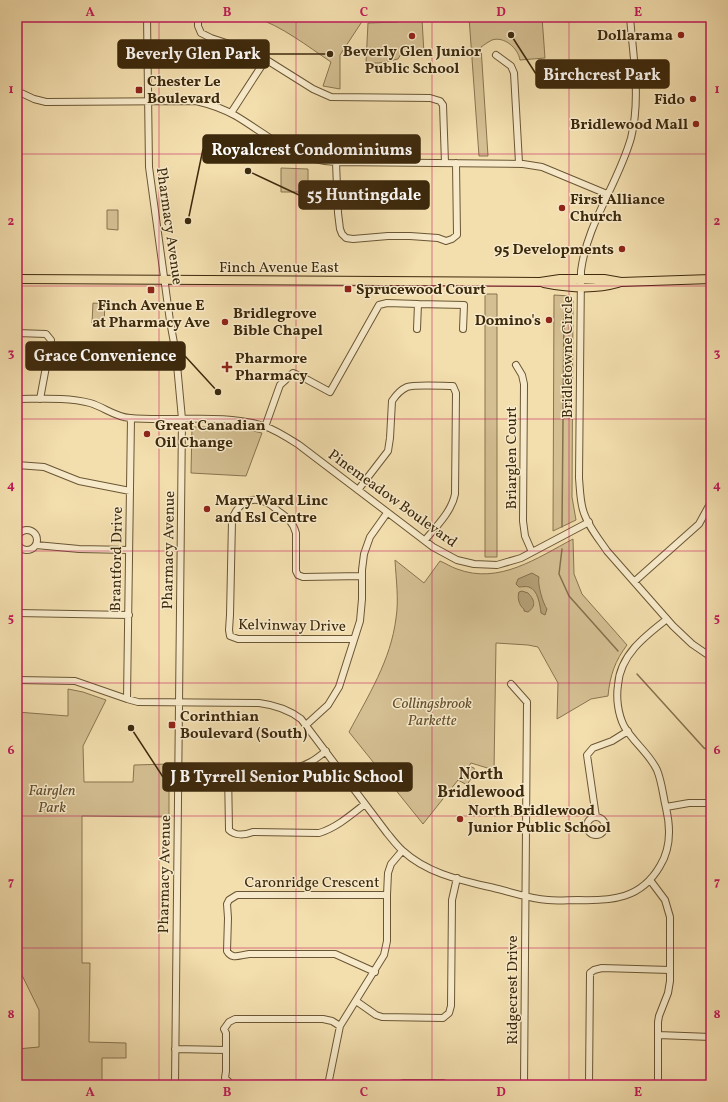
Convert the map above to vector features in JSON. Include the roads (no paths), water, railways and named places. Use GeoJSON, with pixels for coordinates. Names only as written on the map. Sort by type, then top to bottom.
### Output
{"type":"FeatureCollection","features":[{"type":"Feature","properties":{"kind":"main road","name":"Finch Avenue East"},"geometry":{"type":"LineString","coordinates":[[17,279],[540,282],[581,278],[604,279],[621,282],[711,279]]}},
{"type":"Feature","properties":{"kind":"main road","name":"Finch Avenue East"},"geometry":{"type":"LineString","coordinates":[[540,282],[580,288],[608,286],[621,282]]}},
{"type":"Feature","properties":{"kind":"street","name":"Pharmacy Avenue"},"geometry":{"type":"LineString","coordinates":[[147,17],[149,168],[164,280],[176,354],[182,419],[174,1085]]}},
{"type":"Feature","properties":{"kind":"street"},"geometry":{"type":"LineString","coordinates":[[198,17],[198,26],[201,33],[211,38],[254,52],[313,89],[331,97],[430,98],[440,100],[443,105],[445,163]]}},
{"type":"Feature","properties":{"kind":"street","name":"Bridletowne Circle"},"geometry":{"type":"LineString","coordinates":[[630,17],[636,105],[634,123],[631,138],[622,163],[587,243],[583,259],[580,288],[579,478],[583,511],[607,551],[667,619],[692,644],[711,657]]}},
{"type":"Feature","properties":{"kind":"street"},"geometry":{"type":"LineString","coordinates":[[496,55],[511,66],[514,73],[520,164]]}},
{"type":"Feature","properties":{"kind":"street"},"geometry":{"type":"LineString","coordinates":[[231,113],[266,59]]}},
{"type":"Feature","properties":{"kind":"street"},"geometry":{"type":"LineString","coordinates":[[17,91],[34,99],[46,102],[196,101],[231,113],[283,147],[294,153],[315,159],[336,162],[520,164],[542,167],[608,194]]}},
{"type":"Feature","properties":{"kind":"street"},"geometry":{"type":"LineString","coordinates":[[336,162],[340,229],[346,238],[353,239],[383,236],[410,236],[438,238],[446,241],[457,235],[456,163]]}},
{"type":"Feature","properties":{"kind":"street"},"geometry":{"type":"LineString","coordinates":[[265,427],[280,385],[293,373],[330,392],[379,305],[387,303],[464,305],[462,329]]}},
{"type":"Feature","properties":{"kind":"street"},"geometry":{"type":"LineString","coordinates":[[417,329],[418,304]]}},
{"type":"Feature","properties":{"kind":"street"},"geometry":{"type":"LineString","coordinates":[[17,333],[46,334],[51,340],[40,399]]}},
{"type":"Feature","properties":{"kind":"street","name":"Briarglen Court"},"geometry":{"type":"LineString","coordinates":[[516,365],[522,375],[524,384],[523,521],[525,536],[532,552]]}},
{"type":"Feature","properties":{"kind":"street"},"geometry":{"type":"LineString","coordinates":[[358,490],[388,451],[392,401],[395,396],[407,387],[452,386],[456,393],[455,494],[448,511],[425,540]]}},
{"type":"Feature","properties":{"kind":"street","name":"Pinemeadow Boulevard"},"geometry":{"type":"LineString","coordinates":[[17,399],[78,401],[89,403],[114,414],[131,418],[239,421],[265,427],[295,443],[425,540],[457,560],[482,565],[506,564],[589,522]]}},
{"type":"Feature","properties":{"kind":"street","name":"Brantford Drive"},"geometry":{"type":"LineString","coordinates":[[127,699],[131,418]]}},
{"type":"Feature","properties":{"kind":"street"},"geometry":{"type":"LineString","coordinates":[[17,465],[44,467],[79,481],[130,491]]}},
{"type":"Feature","properties":{"kind":"street","name":"Kelvinway Drive"},"geometry":{"type":"LineString","coordinates":[[354,639],[234,639],[230,636],[233,514],[238,507],[245,502],[249,500],[261,500],[271,505],[290,520],[296,533],[296,571],[298,575],[362,576]]}},
{"type":"Feature","properties":{"kind":"street"},"geometry":{"type":"LineString","coordinates":[[635,581],[699,524],[711,502]]}},
{"type":"Feature","properties":{"kind":"street"},"geometry":{"type":"LineString","coordinates":[[306,725],[328,705],[337,692],[360,621],[364,554],[370,537],[388,513]]}},
{"type":"Feature","properties":{"kind":"street"},"geometry":{"type":"LineString","coordinates":[[36,545],[79,549],[129,550]]}},
{"type":"Feature","properties":{"kind":"street"},"geometry":{"type":"LineString","coordinates":[[17,613],[129,615]]}},
{"type":"Feature","properties":{"kind":"street"},"geometry":{"type":"LineString","coordinates":[[17,680],[75,681],[127,699],[142,702],[267,704],[277,706],[292,712],[306,725],[402,851],[420,864],[456,878],[525,896],[548,900],[606,900],[624,897],[650,880],[662,863],[669,841],[669,821],[657,770],[646,752],[622,722],[618,704],[618,684],[626,658],[634,648],[667,619]]}},
{"type":"Feature","properties":{"kind":"street","name":"Ridgecrest Drive"},"geometry":{"type":"LineString","coordinates":[[512,684],[527,702],[524,1085]]}},
{"type":"Feature","properties":{"kind":"street"},"geometry":{"type":"LineString","coordinates":[[596,817],[587,755],[593,748],[612,741],[628,731]]}},
{"type":"Feature","properties":{"kind":"street"},"geometry":{"type":"LineString","coordinates":[[326,751],[301,767],[237,767],[228,771],[229,830],[234,834],[253,832],[320,833],[333,827],[365,804]]}},
{"type":"Feature","properties":{"kind":"street"},"geometry":{"type":"LineString","coordinates":[[666,807],[689,803],[711,803]]}},
{"type":"Feature","properties":{"kind":"street"},"geometry":{"type":"LineString","coordinates":[[340,1026],[332,1021],[323,1019],[235,1019],[228,1022],[224,1029],[226,1033],[225,1078],[231,1084],[328,1084],[340,1026],[383,960],[386,948],[389,869],[394,860],[402,851]]}},
{"type":"Feature","properties":{"kind":"street"},"geometry":{"type":"LineString","coordinates":[[356,1001],[376,1015],[382,1017],[443,1018],[449,1013],[451,1006],[452,900],[456,878]]}},
{"type":"Feature","properties":{"kind":"street"},"geometry":{"type":"LineString","coordinates":[[650,880],[664,900],[670,917],[670,981],[668,993],[659,1016],[658,1085]]}},
{"type":"Feature","properties":{"kind":"street","name":"Caronridge Crescent"},"geometry":{"type":"LineString","coordinates":[[375,972],[336,954],[249,954],[235,957],[230,956],[227,951],[228,918],[226,904],[237,895],[387,895]]}},
{"type":"Feature","properties":{"kind":"street"},"geometry":{"type":"LineString","coordinates":[[589,1085],[590,973],[594,970],[602,968],[670,970]]}},
{"type":"Feature","properties":{"kind":"street"},"geometry":{"type":"LineString","coordinates":[[658,1036],[711,1037]]}},
{"type":"Feature","properties":{"kind":"street"},"geometry":{"type":"LineString","coordinates":[[175,1049],[226,1050]]}},
{"type":"Feature","properties":{"kind":"street"},"geometry":{"type":"LineString","coordinates":[[396,1085],[404,1083],[443,1083],[449,1085]]}},
{"type":"Feature","properties":{"kind":"waterway"},"geometry":{"type":"LineString","coordinates":[[562,527],[564,314]]}},
{"type":"Feature","properties":{"kind":"waterway"},"geometry":{"type":"LineString","coordinates":[[562,549],[559,574],[569,596],[618,651]]}},
{"type":"Feature","properties":{"kind":"waterway"},"geometry":{"type":"LineString","coordinates":[[637,674],[704,748],[711,751]]}},
{"type":"Feature","properties":{"kind":"place","name":"Birchcrest Park"},"geometry":{"type":"Point","coordinates":[511,35]}},
{"type":"Feature","properties":{"kind":"place","name":"Dollarama"},"geometry":{"type":"Point","coordinates":[681,35]}},
{"type":"Feature","properties":{"kind":"place","name":"Beverly Glen Junior Public School"},"geometry":{"type":"Point","coordinates":[412,36]}},
{"type":"Feature","properties":{"kind":"place","name":"Beverly Glen Park"},"geometry":{"type":"Point","coordinates":[330,54]}},
{"type":"Feature","properties":{"kind":"place","name":"Chester Le Boulevard"},"geometry":{"type":"Point","coordinates":[139,90]}},
{"type":"Feature","properties":{"kind":"place","name":"Fido"},"geometry":{"type":"Point","coordinates":[693,99]}},
{"type":"Feature","properties":{"kind":"place","name":"Bridlewood Mall"},"geometry":{"type":"Point","coordinates":[696,124]}},
{"type":"Feature","properties":{"kind":"place","name":"55 Huntingdale"},"geometry":{"type":"Point","coordinates":[248,171]}},
{"type":"Feature","properties":{"kind":"place","name":"First Alliance Church"},"geometry":{"type":"Point","coordinates":[562,208]}},
{"type":"Feature","properties":{"kind":"place","name":"Royalcrest Condominiums"},"geometry":{"type":"Point","coordinates":[188,221]}},
{"type":"Feature","properties":{"kind":"place","name":"95 Developments"},"geometry":{"type":"Point","coordinates":[622,249]}},
{"type":"Feature","properties":{"kind":"place","name":"Sprucewood Court"},"geometry":{"type":"Point","coordinates":[348,289]}},
{"type":"Feature","properties":{"kind":"place","name":"Finch Avenue E at Pharmacy Ave"},"geometry":{"type":"Point","coordinates":[151,290]}},
{"type":"Feature","properties":{"kind":"place","name":"Domino's"},"geometry":{"type":"Point","coordinates":[549,320]}},
{"type":"Feature","properties":{"kind":"place","name":"Bridlegrove Bible Chapel"},"geometry":{"type":"Point","coordinates":[225,322]}},
{"type":"Feature","properties":{"kind":"place","name":"Pharmore Pharmacy"},"geometry":{"type":"Point","coordinates":[227,367]}},
{"type":"Feature","properties":{"kind":"place","name":"Grace Convenience"},"geometry":{"type":"Point","coordinates":[218,392]}},
{"type":"Feature","properties":{"kind":"place","name":"Great Canadian Oil Change"},"geometry":{"type":"Point","coordinates":[147,434]}},
{"type":"Feature","properties":{"kind":"place","name":"Mary Ward Linc and Esl Centre"},"geometry":{"type":"Point","coordinates":[207,509]}},
{"type":"Feature","properties":{"kind":"place","name":"Corinthian Boulevard (South)"},"geometry":{"type":"Point","coordinates":[172,725]}},
{"type":"Feature","properties":{"kind":"place","name":"J B Tyrrell Senior Public School"},"geometry":{"type":"Point","coordinates":[131,728]}},
{"type":"Feature","properties":{"kind":"place","name":"North Bridlewood Junior Public School"},"geometry":{"type":"Point","coordinates":[460,819]}},
{"type":"Feature","properties":{"kind":"district","name":"North Bridlewood"},"geometry":{"type":"Point","coordinates":[481,782]}},
{"type":"Feature","properties":{"kind":"park label","name":"Collingsbrook Parkette"},"geometry":{"type":"Point","coordinates":[432,712]}},
{"type":"Feature","properties":{"kind":"park label","name":"Fairglen Park"},"geometry":{"type":"Point","coordinates":[52,798]}}]}
